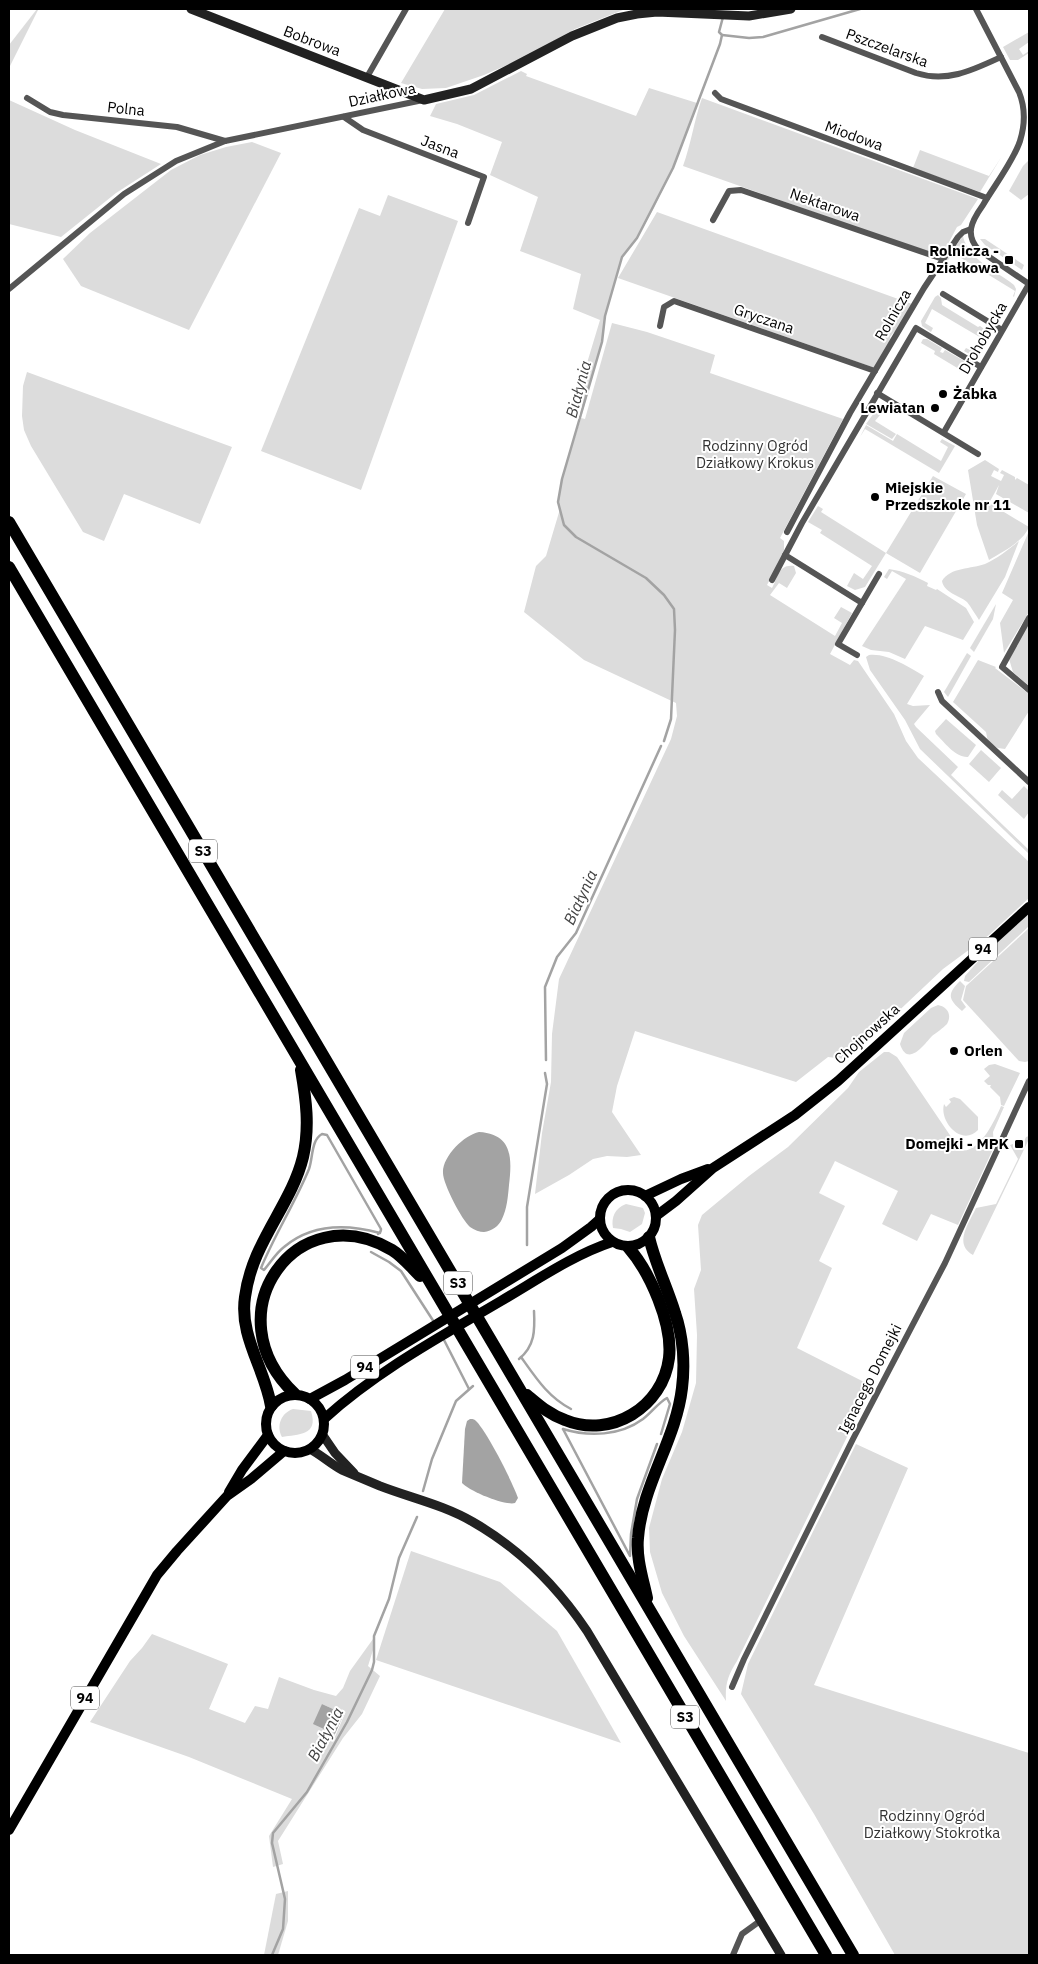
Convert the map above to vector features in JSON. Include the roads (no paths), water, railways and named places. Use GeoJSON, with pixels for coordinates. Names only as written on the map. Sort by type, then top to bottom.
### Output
{"type":"FeatureCollection","features":[{"type":"Feature","properties":{"kind":"highway","name":"S3"},"geometry":{"type":"LineString","coordinates":[[9,522],[853,1955]]}},
{"type":"Feature","properties":{"kind":"highway","name":"S3"},"geometry":{"type":"LineString","coordinates":[[9,567],[826,1955]]}},
{"type":"Feature","properties":{"kind":"highway"},"geometry":{"type":"LineString","coordinates":[[271,1406],[268,1389],[248,1339],[243,1316],[244,1297],[251,1268],[260,1246],[292,1185],[303,1158],[308,1125],[300,1062]]}},
{"type":"Feature","properties":{"kind":"highway"},"geometry":{"type":"LineString","coordinates":[[294,1394],[277,1374],[263,1346],[260,1333],[260,1314],[269,1283],[276,1270],[294,1253],[310,1243],[332,1236],[367,1239],[394,1251],[408,1263],[436,1294]]}},
{"type":"Feature","properties":{"kind":"highway"},"geometry":{"type":"LineString","coordinates":[[649,1237],[676,1315],[684,1371],[678,1408],[640,1518],[638,1554],[650,1610]]}},
{"type":"Feature","properties":{"kind":"highway"},"geometry":{"type":"LineString","coordinates":[[518,1386],[542,1408],[574,1424],[603,1425],[618,1422],[632,1416],[655,1396],[662,1384],[669,1360],[668,1332],[651,1286],[639,1262],[628,1247]]}},
{"type":"Feature","properties":{"kind":"main road","name":"Bobrowa"},"geometry":{"type":"LineString","coordinates":[[191,9],[424,100]]}},
{"type":"Feature","properties":{"kind":"main road","name":"Działkowa"},"geometry":{"type":"LineString","coordinates":[[424,100],[471,89],[572,36],[617,18],[657,12],[749,16],[791,9]]}},
{"type":"Feature","properties":{"kind":"main road","name":"Chojnowska"},"geometry":{"type":"LineString","coordinates":[[656,1216],[713,1168],[795,1115],[838,1081],[1029,907]]}},
{"type":"Feature","properties":{"kind":"main road","name":"Chojnowska"},"geometry":{"type":"LineString","coordinates":[[645,1196],[681,1179],[713,1168]]}},
{"type":"Feature","properties":{"kind":"main road","name":"94"},"geometry":{"type":"LineString","coordinates":[[310,1399],[345,1380],[419,1333],[562,1248],[600,1219],[604,1204],[616,1193],[632,1190],[645,1196]]}},
{"type":"Feature","properties":{"kind":"main road"},"geometry":{"type":"LineString","coordinates":[[600,1219],[603,1232],[612,1242],[628,1247],[640,1244],[649,1237],[655,1226],[656,1216],[652,1203],[645,1196]]}},
{"type":"Feature","properties":{"kind":"main road","name":"94"},"geometry":{"type":"LineString","coordinates":[[324,1418],[375,1377],[426,1345],[560,1266],[612,1242]]}},
{"type":"Feature","properties":{"kind":"main road"},"geometry":{"type":"LineString","coordinates":[[294,1394],[310,1399],[320,1408],[324,1418],[322,1434],[317,1443],[310,1449],[295,1453],[284,1451],[273,1443],[268,1435],[266,1420],[271,1406],[283,1397],[294,1394]]}},
{"type":"Feature","properties":{"kind":"main road"},"geometry":{"type":"LineString","coordinates":[[322,1434],[336,1454],[356,1475]]}},
{"type":"Feature","properties":{"kind":"main road","name":"94"},"geometry":{"type":"LineString","coordinates":[[227,1496],[242,1470],[268,1435]]}},
{"type":"Feature","properties":{"kind":"main road"},"geometry":{"type":"LineString","coordinates":[[310,1449],[341,1469],[380,1486],[431,1503],[472,1521],[515,1550],[563,1596],[587,1631],[781,1955]]}},
{"type":"Feature","properties":{"kind":"main road","name":"94"},"geometry":{"type":"LineString","coordinates":[[9,1830],[157,1576],[176,1551],[227,1496],[251,1479],[284,1451]]}},
{"type":"Feature","properties":{"kind":"street"},"geometry":{"type":"LineString","coordinates":[[367,77],[406,9]]}},
{"type":"Feature","properties":{"kind":"street","name":"Rolnicza"},"geometry":{"type":"LineString","coordinates":[[787,532],[832,445],[875,371],[943,259],[958,237],[963,232],[971,229],[975,218],[1017,149],[1022,137],[1023,107],[1021,97],[976,9]]}},
{"type":"Feature","properties":{"kind":"street","name":"Pszczelarska"},"geometry":{"type":"LineString","coordinates":[[822,37],[916,73],[932,76],[959,74],[1001,57]]}},
{"type":"Feature","properties":{"kind":"street","name":"Miodowa"},"geometry":{"type":"LineString","coordinates":[[715,93],[721,99],[987,198]]}},
{"type":"Feature","properties":{"kind":"street","name":"Polna"},"geometry":{"type":"LineString","coordinates":[[27,98],[50,112],[177,127],[225,141]]}},
{"type":"Feature","properties":{"kind":"street","name":"Działkowa"},"geometry":{"type":"LineString","coordinates":[[9,289],[124,194],[176,162],[225,141],[424,100]]}},
{"type":"Feature","properties":{"kind":"street","name":"Jasna"},"geometry":{"type":"LineString","coordinates":[[344,117],[363,130],[484,177],[468,223]]}},
{"type":"Feature","properties":{"kind":"street","name":"Nektarowa"},"geometry":{"type":"LineString","coordinates":[[713,220],[729,191],[741,190],[943,259]]}},
{"type":"Feature","properties":{"kind":"street"},"geometry":{"type":"LineString","coordinates":[[971,229],[972,241],[979,250],[1029,284]]}},
{"type":"Feature","properties":{"kind":"street","name":"Drohobycka"},"geometry":{"type":"LineString","coordinates":[[944,432],[1029,284]]}},
{"type":"Feature","properties":{"kind":"street"},"geometry":{"type":"LineString","coordinates":[[944,294],[1002,330]]}},
{"type":"Feature","properties":{"kind":"street","name":"Gryczana"},"geometry":{"type":"LineString","coordinates":[[660,326],[664,307],[674,301],[875,371]]}},
{"type":"Feature","properties":{"kind":"street"},"geometry":{"type":"LineString","coordinates":[[772,580],[802,523],[916,328],[981,367]]}},
{"type":"Feature","properties":{"kind":"street"},"geometry":{"type":"LineString","coordinates":[[866,387],[879,391],[978,454]]}},
{"type":"Feature","properties":{"kind":"street"},"geometry":{"type":"LineString","coordinates":[[785,556],[862,604]]}},
{"type":"Feature","properties":{"kind":"street"},"geometry":{"type":"LineString","coordinates":[[857,655],[838,644],[879,574]]}},
{"type":"Feature","properties":{"kind":"street"},"geometry":{"type":"LineString","coordinates":[[1029,618],[1002,666],[1029,690]]}},
{"type":"Feature","properties":{"kind":"street"},"geometry":{"type":"LineString","coordinates":[[938,692],[942,701],[1029,782]]}},
{"type":"Feature","properties":{"kind":"street","name":"Ignacego Domejki"},"geometry":{"type":"LineString","coordinates":[[732,1687],[853,1439],[945,1264],[1029,1081]]}},
{"type":"Feature","properties":{"kind":"street"},"geometry":{"type":"LineString","coordinates":[[734,1955],[742,1934],[760,1921]]}},
{"type":"Feature","properties":{"kind":"waterway"},"geometry":{"type":"LineString","coordinates":[[722,35],[749,38],[763,37],[860,9]]}},
{"type":"Feature","properties":{"kind":"waterway","name":"Białynia"},"geometry":{"type":"LineString","coordinates":[[664,741],[671,719],[675,630],[674,609],[664,595],[646,578],[576,537],[564,525],[558,502],[562,479],[602,342],[605,316],[622,257],[637,238],[673,168],[720,44],[722,35],[719,32],[723,17]]}},
{"type":"Feature","properties":{"kind":"waterway","name":"Białynia"},"geometry":{"type":"LineString","coordinates":[[546,1060],[545,987],[557,957],[576,933],[661,746]]}},
{"type":"Feature","properties":{"kind":"waterway","name":"Białynia"},"geometry":{"type":"LineString","coordinates":[[527,1245],[527,1207],[547,1084],[545,1073]]}},
{"type":"Feature","properties":{"kind":"waterway"},"geometry":{"type":"LineString","coordinates":[[378,1234],[380,1233],[381,1229],[327,1135],[322,1134],[316,1140],[309,1169],[298,1194],[261,1268],[264,1270],[278,1252],[295,1239],[318,1230],[342,1227],[380,1233]]}},
{"type":"Feature","properties":{"kind":"waterway"},"geometry":{"type":"LineString","coordinates":[[371,1252],[401,1271],[434,1322]]}},
{"type":"Feature","properties":{"kind":"waterway","name":"Białynia"},"geometry":{"type":"LineString","coordinates":[[519,1359],[528,1349],[533,1337],[534,1311]]}},
{"type":"Feature","properties":{"kind":"waterway"},"geometry":{"type":"LineString","coordinates":[[443,1338],[469,1389]]}},
{"type":"Feature","properties":{"kind":"waterway"},"geometry":{"type":"LineString","coordinates":[[521,1357],[549,1393],[571,1409]]}},
{"type":"Feature","properties":{"kind":"waterway","name":"Białynia"},"geometry":{"type":"LineString","coordinates":[[423,1491],[432,1459],[456,1401],[473,1386]]}},
{"type":"Feature","properties":{"kind":"waterway"},"geometry":{"type":"LineString","coordinates":[[563,1429],[594,1434],[614,1432],[634,1425],[667,1398],[670,1404],[661,1434]]}},
{"type":"Feature","properties":{"kind":"waterway"},"geometry":{"type":"LineString","coordinates":[[563,1429],[630,1556],[631,1534],[637,1499],[657,1444]]}},
{"type":"Feature","properties":{"kind":"waterway","name":"Białynia"},"geometry":{"type":"LineString","coordinates":[[272,1955],[283,1929],[285,1899],[272,1843],[273,1833],[307,1792],[347,1722],[372,1670],[374,1662],[374,1636],[389,1599],[399,1558],[417,1517]]}},
{"type":"Feature","properties":{"kind":"place","name":"Rolnicza - Działkowa"},"geometry":{"type":"Point","coordinates":[1009,260]}},
{"type":"Feature","properties":{"kind":"place","name":"Żabka"},"geometry":{"type":"Point","coordinates":[943,394]}},
{"type":"Feature","properties":{"kind":"place","name":"Lewiatan"},"geometry":{"type":"Point","coordinates":[935,408]}},
{"type":"Feature","properties":{"kind":"place","name":"Miejskie Przedszkole nr 11"},"geometry":{"type":"Point","coordinates":[875,497]}},
{"type":"Feature","properties":{"kind":"place","name":"Orlen"},"geometry":{"type":"Point","coordinates":[954,1051]}},
{"type":"Feature","properties":{"kind":"place","name":"Domejki - MPK"},"geometry":{"type":"Point","coordinates":[1019,1144]}},
{"type":"Feature","properties":{"kind":"park label","name":"Rodzinny Ogród Działkowy Krokus"},"geometry":{"type":"Point","coordinates":[755,454]}},
{"type":"Feature","properties":{"kind":"park label","name":"Rodzinny Ogród Działkowy Stokrotka"},"geometry":{"type":"Point","coordinates":[932,1824]}}]}
